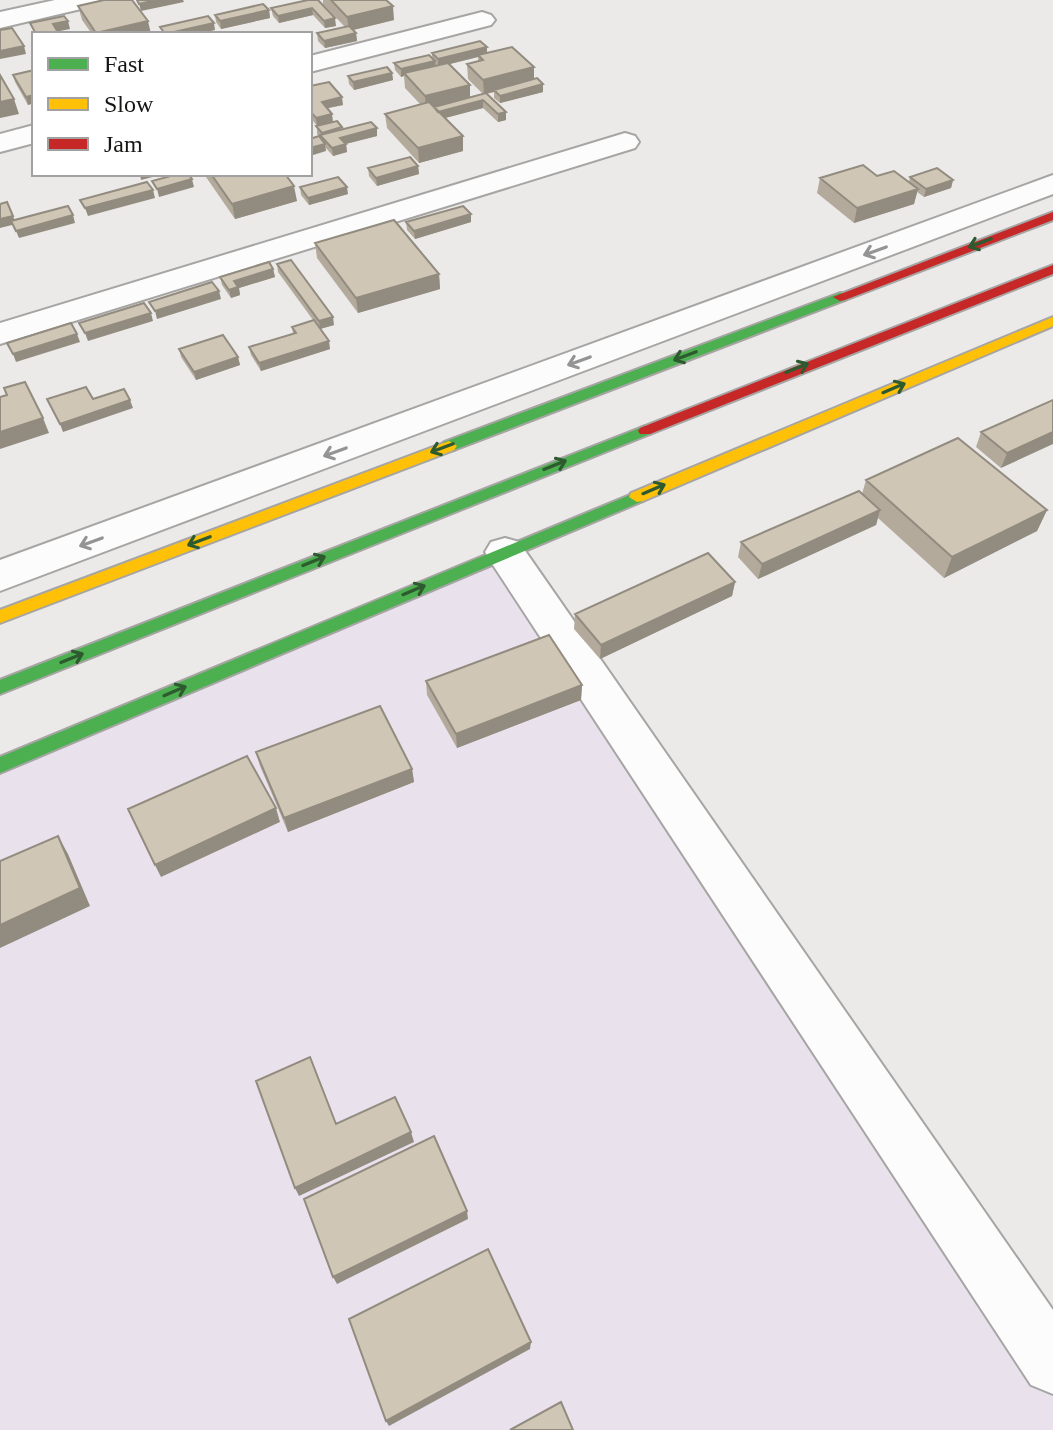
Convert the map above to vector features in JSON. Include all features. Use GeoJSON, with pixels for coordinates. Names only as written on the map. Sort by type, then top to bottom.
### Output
{"type":"FeatureCollection","features":[{"type":"Feature","properties":{"kind":"main road"},"geometry":{"type":"LineString","coordinates":[[0,617],[1053,216]]}},
{"type":"Feature","properties":{"kind":"main road"},"geometry":{"type":"LineString","coordinates":[[0,687],[1053,269]]}},
{"type":"Feature","properties":{"kind":"main road"},"geometry":{"type":"LineString","coordinates":[[0,765],[1053,321]]}},
{"type":"Feature","properties":{"kind":"street"},"geometry":{"type":"LineString","coordinates":[[0,20],[89,0]]}},
{"type":"Feature","properties":{"kind":"street"},"geometry":{"type":"LineString","coordinates":[[312,63],[482,20]]}},
{"type":"Feature","properties":{"kind":"street"},"geometry":{"type":"LineString","coordinates":[[0,143],[32,135]]}},
{"type":"Feature","properties":{"kind":"street"},"geometry":{"type":"LineString","coordinates":[[0,334],[625,142]]}},
{"type":"Feature","properties":{"kind":"street"},"geometry":{"type":"LineString","coordinates":[[0,576],[1053,184]]}},
{"type":"Feature","properties":{"kind":"street"},"geometry":{"type":"LineString","coordinates":[[505,552],[1053,1363]]}},
{"type":"Feature","properties":{"kind":"shaded area"},"geometry":{"type":"Polygon","coordinates":[[[505,552],[1053,1363],[1053,1430],[0,1430],[0,765],[505,552]]]}},
{"type":"Feature","properties":{"kind":"building"},"geometry":{"type":"Polygon","coordinates":[[[104,0],[132,0],[148,21],[95,32],[78,6],[104,0]]]}},
{"type":"Feature","properties":{"kind":"building"},"geometry":{"type":"Polygon","coordinates":[[[318,0],[335,18],[324,21],[312,8],[278,16],[271,8],[318,0]]]}},
{"type":"Feature","properties":{"kind":"building"},"geometry":{"type":"Polygon","coordinates":[[[331,0],[386,0],[393,6],[347,17],[331,0]]]}},
{"type":"Feature","properties":{"kind":"building"},"geometry":{"type":"Polygon","coordinates":[[[263,4],[269,10],[220,21],[215,15],[263,4]]]}},
{"type":"Feature","properties":{"kind":"building"},"geometry":{"type":"Polygon","coordinates":[[[64,16],[68,21],[53,24],[58,32],[35,32],[30,23],[64,16]]]}},
{"type":"Feature","properties":{"kind":"building"},"geometry":{"type":"Polygon","coordinates":[[[208,16],[214,23],[174,32],[164,32],[160,27],[208,16]]]}},
{"type":"Feature","properties":{"kind":"building"},"geometry":{"type":"Polygon","coordinates":[[[349,26],[356,33],[324,41],[317,33],[349,26]]]}},
{"type":"Feature","properties":{"kind":"building"},"geometry":{"type":"Polygon","coordinates":[[[12,28],[24,46],[0,51],[0,30],[12,28]]]}},
{"type":"Feature","properties":{"kind":"building"},"geometry":{"type":"Polygon","coordinates":[[[480,41],[487,47],[438,59],[432,53],[480,41]]]}},
{"type":"Feature","properties":{"kind":"building"},"geometry":{"type":"Polygon","coordinates":[[[512,47],[534,67],[483,80],[467,64],[483,60],[478,55],[512,47]]]}},
{"type":"Feature","properties":{"kind":"building"},"geometry":{"type":"Polygon","coordinates":[[[429,55],[435,61],[401,69],[394,63],[429,55]]]}},
{"type":"Feature","properties":{"kind":"building"},"geometry":{"type":"Polygon","coordinates":[[[448,63],[470,85],[425,96],[404,73],[448,63]]]}},
{"type":"Feature","properties":{"kind":"building"},"geometry":{"type":"Polygon","coordinates":[[[387,67],[392,73],[353,82],[348,76],[387,67]]]}},
{"type":"Feature","properties":{"kind":"building"},"geometry":{"type":"Polygon","coordinates":[[[32,70],[32,96],[26,97],[13,75],[32,70]]]}},
{"type":"Feature","properties":{"kind":"building"},"geometry":{"type":"Polygon","coordinates":[[[0,75],[14,99],[0,102],[0,75]]]}},
{"type":"Feature","properties":{"kind":"building"},"geometry":{"type":"Polygon","coordinates":[[[537,78],[543,84],[500,96],[494,90],[537,78]]]}},
{"type":"Feature","properties":{"kind":"building"},"geometry":{"type":"Polygon","coordinates":[[[329,82],[342,97],[322,102],[332,114],[316,118],[312,113],[312,86],[329,82]]]}},
{"type":"Feature","properties":{"kind":"building"},"geometry":{"type":"Polygon","coordinates":[[[486,93],[506,112],[498,114],[483,100],[438,112],[434,107],[486,93]]]}},
{"type":"Feature","properties":{"kind":"building"},"geometry":{"type":"Polygon","coordinates":[[[429,102],[463,136],[418,148],[385,114],[429,102]]]}},
{"type":"Feature","properties":{"kind":"building"},"geometry":{"type":"Polygon","coordinates":[[[337,121],[342,127],[322,133],[316,126],[337,121]]]}},
{"type":"Feature","properties":{"kind":"building"},"geometry":{"type":"Polygon","coordinates":[[[371,122],[377,128],[340,138],[346,144],[332,148],[320,135],[371,122]]]}},
{"type":"Feature","properties":{"kind":"building"},"geometry":{"type":"Polygon","coordinates":[[[319,136],[325,144],[312,147],[312,138],[319,136]]]}},
{"type":"Feature","properties":{"kind":"building"},"geometry":{"type":"Polygon","coordinates":[[[410,157],[418,166],[376,178],[368,168],[410,157]]]}},
{"type":"Feature","properties":{"kind":"building"},"geometry":{"type":"Polygon","coordinates":[[[863,165],[877,176],[894,171],[918,189],[857,208],[820,178],[863,165]]]}},
{"type":"Feature","properties":{"kind":"building"},"geometry":{"type":"Polygon","coordinates":[[[937,168],[953,180],[926,189],[910,177],[937,168]]]}},
{"type":"Feature","properties":{"kind":"building"},"geometry":{"type":"Polygon","coordinates":[[[171,176],[190,176],[192,179],[157,189],[152,181],[171,176]]]}},
{"type":"Feature","properties":{"kind":"building"},"geometry":{"type":"Polygon","coordinates":[[[212,176],[286,176],[294,186],[232,204],[212,176]]]}},
{"type":"Feature","properties":{"kind":"building"},"geometry":{"type":"Polygon","coordinates":[[[338,177],[347,187],[308,198],[300,187],[338,177]]]}},
{"type":"Feature","properties":{"kind":"building"},"geometry":{"type":"Polygon","coordinates":[[[147,182],[153,190],[85,208],[80,200],[147,182]]]}},
{"type":"Feature","properties":{"kind":"building"},"geometry":{"type":"Polygon","coordinates":[[[7,202],[13,216],[0,219],[0,204],[7,202]]]}},
{"type":"Feature","properties":{"kind":"building"},"geometry":{"type":"Polygon","coordinates":[[[68,206],[73,215],[16,231],[11,221],[68,206]]]}},
{"type":"Feature","properties":{"kind":"building"},"geometry":{"type":"Polygon","coordinates":[[[463,206],[471,214],[414,231],[406,222],[463,206]]]}},
{"type":"Feature","properties":{"kind":"building"},"geometry":{"type":"Polygon","coordinates":[[[394,220],[439,274],[356,298],[315,243],[394,220]]]}},
{"type":"Feature","properties":{"kind":"building"},"geometry":{"type":"Polygon","coordinates":[[[291,260],[333,317],[319,321],[277,264],[291,260]]]}},
{"type":"Feature","properties":{"kind":"building"},"geometry":{"type":"Polygon","coordinates":[[[269,262],[273,269],[234,281],[238,287],[229,290],[220,277],[269,262]]]}},
{"type":"Feature","properties":{"kind":"building"},"geometry":{"type":"Polygon","coordinates":[[[212,282],[219,291],[155,311],[149,302],[212,282]]]}},
{"type":"Feature","properties":{"kind":"building"},"geometry":{"type":"Polygon","coordinates":[[[144,303],[151,313],[85,333],[79,323],[144,303]]]}},
{"type":"Feature","properties":{"kind":"building"},"geometry":{"type":"Polygon","coordinates":[[[314,320],[329,341],[259,363],[249,347],[296,333],[292,327],[314,320]]]}},
{"type":"Feature","properties":{"kind":"building"},"geometry":{"type":"Polygon","coordinates":[[[71,323],[77,334],[13,354],[7,343],[71,323]]]}},
{"type":"Feature","properties":{"kind":"building"},"geometry":{"type":"Polygon","coordinates":[[[223,335],[238,357],[194,372],[179,349],[223,335]]]}},
{"type":"Feature","properties":{"kind":"building"},"geometry":{"type":"Polygon","coordinates":[[[25,382],[43,418],[0,432],[0,397],[7,395],[4,388],[25,382]]]}},
{"type":"Feature","properties":{"kind":"building"},"geometry":{"type":"Polygon","coordinates":[[[86,387],[93,399],[124,389],[130,400],[60,424],[47,399],[86,387]]]}},
{"type":"Feature","properties":{"kind":"building"},"geometry":{"type":"Polygon","coordinates":[[[1053,400],[1053,432],[1007,453],[981,432],[1053,400]]]}},
{"type":"Feature","properties":{"kind":"building"},"geometry":{"type":"Polygon","coordinates":[[[958,438],[1047,510],[952,557],[866,480],[958,438]]]}},
{"type":"Feature","properties":{"kind":"building"},"geometry":{"type":"Polygon","coordinates":[[[859,491],[880,510],[762,564],[741,542],[859,491]]]}},
{"type":"Feature","properties":{"kind":"building"},"geometry":{"type":"Polygon","coordinates":[[[708,553],[735,582],[601,645],[575,614],[708,553]]]}},
{"type":"Feature","properties":{"kind":"building"},"geometry":{"type":"Polygon","coordinates":[[[549,635],[582,685],[456,734],[426,681],[549,635]]]}},
{"type":"Feature","properties":{"kind":"building"},"geometry":{"type":"Polygon","coordinates":[[[380,706],[412,769],[284,818],[256,752],[380,706]]]}},
{"type":"Feature","properties":{"kind":"building"},"geometry":{"type":"Polygon","coordinates":[[[247,756],[276,808],[155,865],[128,809],[247,756]]]}},
{"type":"Feature","properties":{"kind":"building"},"geometry":{"type":"Polygon","coordinates":[[[58,836],[80,888],[0,925],[0,861],[58,836]]]}},
{"type":"Feature","properties":{"kind":"building"},"geometry":{"type":"Polygon","coordinates":[[[310,1057],[336,1124],[395,1097],[411,1132],[295,1188],[256,1081],[310,1057]]]}},
{"type":"Feature","properties":{"kind":"building"},"geometry":{"type":"Polygon","coordinates":[[[434,1136],[467,1211],[333,1277],[304,1199],[434,1136]]]}},
{"type":"Feature","properties":{"kind":"building"},"geometry":{"type":"Polygon","coordinates":[[[488,1249],[531,1342],[386,1421],[349,1319],[488,1249]]]}},
{"type":"Feature","properties":{"kind":"building"},"geometry":{"type":"Polygon","coordinates":[[[561,1402],[573,1430],[510,1430],[561,1402]]]}},
{"type":"Feature","properties":{"kind":"traffic: fast"},"geometry":{"type":"LineString","coordinates":[[449,446],[840,297]]}},
{"type":"Feature","properties":{"kind":"traffic: fast"},"geometry":{"type":"LineString","coordinates":[[0,687],[645,431]]}},
{"type":"Feature","properties":{"kind":"traffic: fast"},"geometry":{"type":"LineString","coordinates":[[0,765],[637,497]]}},
{"type":"Feature","properties":{"kind":"traffic: slow"},"geometry":{"type":"LineString","coordinates":[[637,497],[1053,321]]}},
{"type":"Feature","properties":{"kind":"traffic: slow"},"geometry":{"type":"LineString","coordinates":[[0,617],[449,446]]}},
{"type":"Feature","properties":{"kind":"traffic: jam"},"geometry":{"type":"LineString","coordinates":[[840,297],[1053,216]]}},
{"type":"Feature","properties":{"kind":"traffic: jam"},"geometry":{"type":"LineString","coordinates":[[645,431],[1053,269]]}}]}
